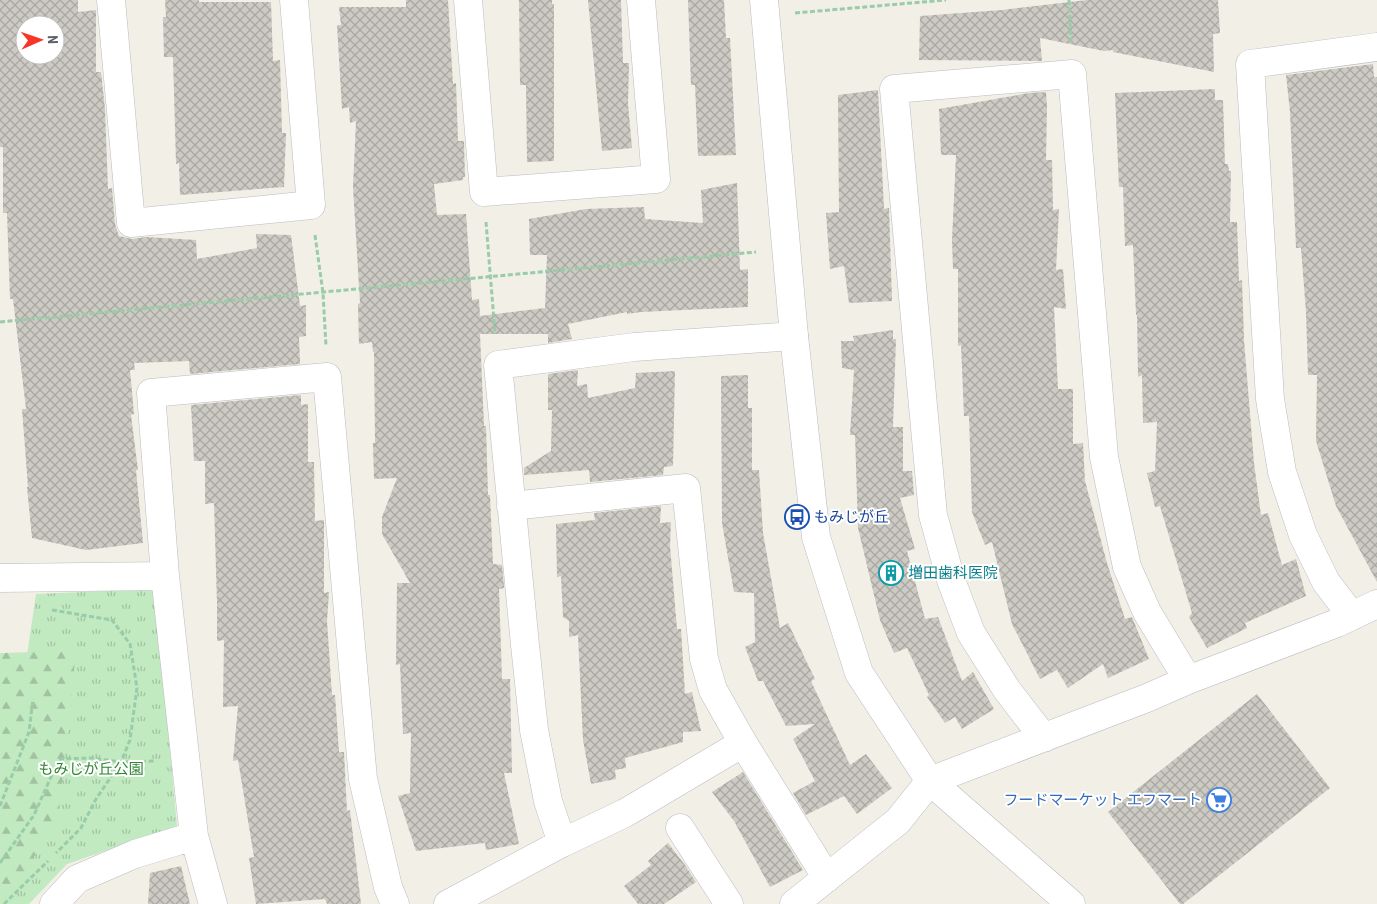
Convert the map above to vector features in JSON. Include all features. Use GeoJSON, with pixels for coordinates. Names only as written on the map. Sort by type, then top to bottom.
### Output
{"type":"FeatureCollection","features":[{"type":"Feature","properties":{"kind":"street"},"geometry":{"type":"LineString","coordinates":[[111,0],[130,223],[311,205],[294,0]]}},
{"type":"Feature","properties":{"kind":"street"},"geometry":{"type":"LineString","coordinates":[[468,0],[484,192],[656,179],[641,0]]}},
{"type":"Feature","properties":{"kind":"street"},"geometry":{"type":"LineString","coordinates":[[764,8],[794,336],[816,537],[859,673],[930,781],[1071,904]]}},
{"type":"Feature","properties":{"kind":"street"},"geometry":{"type":"LineString","coordinates":[[1352,616],[1326,582],[1303,535],[1282,472],[1270,400],[1250,64],[1377,47]]}},
{"type":"Feature","properties":{"kind":"street"},"geometry":{"type":"LineString","coordinates":[[1044,738],[1007,690],[971,633],[951,580],[933,515],[894,89],[1072,74],[1104,457],[1127,567],[1146,612],[1188,680]]}},
{"type":"Feature","properties":{"kind":"street"},"geometry":{"type":"LineString","coordinates":[[562,843],[548,801],[534,730],[498,365],[634,348],[794,336]]}},
{"type":"Feature","properties":{"kind":"street"},"geometry":{"type":"LineString","coordinates":[[213,904],[194,836],[165,576],[151,393],[327,377],[363,779],[388,887],[395,904]]}},
{"type":"Feature","properties":{"kind":"street"},"geometry":{"type":"LineString","coordinates":[[511,506],[686,488],[704,659],[713,690],[743,743],[827,878]]}},
{"type":"Feature","properties":{"kind":"street"},"geometry":{"type":"LineString","coordinates":[[0,578],[165,576]]}},
{"type":"Feature","properties":{"kind":"street"},"geometry":{"type":"LineString","coordinates":[[794,904],[898,821],[930,781],[1337,624],[1377,604]]}},
{"type":"Feature","properties":{"kind":"street"},"geometry":{"type":"LineString","coordinates":[[448,904],[562,843],[624,813],[743,743]]}},
{"type":"Feature","properties":{"kind":"street"},"geometry":{"type":"LineString","coordinates":[[680,828],[729,904]]}},
{"type":"Feature","properties":{"kind":"street"},"geometry":{"type":"LineString","coordinates":[[54,904],[77,879],[135,854],[194,836]]}},
{"type":"Feature","properties":{"kind":"path"},"geometry":{"type":"LineString","coordinates":[[764,8],[946,0]]}},
{"type":"Feature","properties":{"kind":"path"},"geometry":{"type":"LineString","coordinates":[[1068,0],[1072,74]]}},
{"type":"Feature","properties":{"kind":"path"},"geometry":{"type":"LineString","coordinates":[[484,192],[498,365]]}},
{"type":"Feature","properties":{"kind":"path"},"geometry":{"type":"LineString","coordinates":[[311,205],[323,293],[327,377]]}},
{"type":"Feature","properties":{"kind":"path"},"geometry":{"type":"LineString","coordinates":[[0,322],[787,249]]}},
{"type":"Feature","properties":{"kind":"path"},"geometry":{"type":"LineString","coordinates":[[4,904],[81,828],[96,799],[121,762],[130,740],[137,688],[130,644],[112,620],[47,609],[47,576]]}},
{"type":"Feature","properties":{"kind":"path"},"geometry":{"type":"LineString","coordinates":[[0,806],[29,732],[33,699]]}},
{"type":"Feature","properties":{"kind":"path"},"geometry":{"type":"LineString","coordinates":[[0,862],[34,815],[58,759],[91,758],[121,762],[186,760]]}},
{"type":"Feature","properties":{"kind":"green space","name":"もみじが丘公園"},"geometry":{"type":"Polygon","coordinates":[[[155,589],[177,826],[67,864],[29,904],[0,904],[0,784],[13,751],[36,594],[155,589]]]}},
{"type":"Feature","properties":{"kind":"green space"},"geometry":{"type":"Polygon","coordinates":[[[76,651],[58,821],[3,904],[0,904],[0,653],[76,651]]]}},
{"type":"Feature","properties":{"kind":"building"},"geometry":{"type":"Polygon","coordinates":[[[0,0],[78,0],[78,12],[96,10],[96,72],[101,72],[105,109],[108,189],[112,188],[115,224],[119,236],[132,239],[146,237],[196,240],[197,259],[257,248],[256,234],[291,235],[300,306],[306,305],[306,336],[299,337],[300,364],[190,374],[189,361],[134,363],[135,370],[130,370],[134,414],[131,415],[138,470],[136,470],[143,543],[86,550],[32,538],[22,409],[26,409],[13,299],[10,299],[7,213],[3,213],[3,147],[0,147],[0,0]]]}},
{"type":"Feature","properties":{"kind":"building"},"geometry":{"type":"Polygon","coordinates":[[[165,0],[271,2],[273,61],[280,60],[282,133],[286,133],[284,187],[180,195],[179,163],[176,164],[173,57],[164,57],[163,17],[166,17],[165,0]]]}},
{"type":"Feature","properties":{"kind":"building"},"geometry":{"type":"Polygon","coordinates":[[[406,0],[448,0],[453,84],[456,83],[458,141],[464,141],[465,177],[463,177],[463,180],[434,184],[437,215],[466,214],[472,300],[479,299],[480,316],[545,308],[547,255],[530,255],[529,219],[586,209],[644,207],[645,219],[703,223],[701,190],[737,183],[740,270],[748,269],[748,307],[627,314],[627,312],[568,324],[572,339],[548,343],[548,334],[480,334],[493,564],[502,565],[504,586],[504,588],[499,589],[502,679],[510,679],[512,773],[504,773],[519,844],[486,850],[485,843],[416,851],[398,796],[410,793],[411,733],[403,734],[400,664],[396,665],[397,583],[410,583],[382,534],[382,517],[397,478],[374,479],[374,352],[372,342],[359,344],[358,304],[360,303],[353,187],[356,121],[350,123],[349,107],[342,109],[337,25],[341,25],[339,7],[406,7],[406,0]]]}},
{"type":"Feature","properties":{"kind":"building"},"geometry":{"type":"Polygon","coordinates":[[[519,0],[552,0],[552,4],[554,4],[554,161],[527,162],[526,85],[520,85],[519,0]]]}},
{"type":"Feature","properties":{"kind":"building"},"geometry":{"type":"Polygon","coordinates":[[[588,0],[621,0],[623,63],[629,63],[628,104],[632,148],[602,151],[588,0]]]}},
{"type":"Feature","properties":{"kind":"building"},"geometry":{"type":"Polygon","coordinates":[[[688,0],[724,0],[726,38],[730,38],[736,155],[698,156],[695,85],[691,85],[688,0]]]}},
{"type":"Feature","properties":{"kind":"building"},"geometry":{"type":"Polygon","coordinates":[[[1087,0],[1218,0],[1220,33],[1213,34],[1214,72],[1113,52],[1113,50],[1104,51],[1040,38],[1042,61],[919,60],[920,16],[1002,10],[1087,0]]]}},
{"type":"Feature","properties":{"kind":"building"},"geometry":{"type":"Polygon","coordinates":[[[1373,64],[1374,77],[1377,77],[1377,582],[1336,506],[1316,441],[1317,375],[1308,375],[1301,248],[1296,248],[1290,112],[1286,75],[1373,64]]]}},
{"type":"Feature","properties":{"kind":"building"},"geometry":{"type":"Polygon","coordinates":[[[1215,89],[1215,100],[1223,100],[1225,164],[1228,164],[1229,171],[1231,171],[1230,222],[1237,222],[1239,281],[1242,280],[1244,340],[1254,463],[1261,515],[1268,513],[1282,565],[1296,559],[1306,596],[1245,623],[1247,628],[1207,648],[1189,617],[1192,613],[1160,506],[1155,507],[1147,473],[1155,471],[1157,422],[1143,423],[1142,375],[1138,377],[1133,245],[1125,246],[1123,187],[1119,187],[1115,93],[1215,89]]]}},
{"type":"Feature","properties":{"kind":"building"},"geometry":{"type":"Polygon","coordinates":[[[878,90],[884,209],[889,208],[892,301],[849,303],[844,266],[830,269],[826,213],[839,212],[838,95],[878,90]]]}},
{"type":"Feature","properties":{"kind":"building"},"geometry":{"type":"Polygon","coordinates":[[[1046,92],[1046,160],[1052,160],[1053,210],[1059,209],[1056,270],[1063,269],[1066,309],[1054,307],[1058,389],[1073,389],[1073,444],[1083,443],[1085,481],[1107,563],[1125,619],[1132,617],[1149,659],[1108,678],[1103,664],[1068,688],[1057,670],[1040,679],[1012,624],[992,542],[985,545],[972,512],[969,416],[964,416],[961,345],[958,346],[958,269],[953,269],[952,240],[956,155],[941,155],[939,109],[1029,93],[1046,92]]]}},
{"type":"Feature","properties":{"kind":"building"},"geometry":{"type":"Polygon","coordinates":[[[893,330],[893,339],[896,339],[893,427],[903,427],[903,471],[912,471],[914,495],[900,498],[915,549],[907,551],[925,619],[938,617],[962,681],[973,672],[994,709],[962,729],[955,717],[945,723],[927,697],[929,695],[907,648],[894,653],[880,620],[858,528],[855,435],[850,435],[854,370],[842,368],[841,341],[854,341],[853,336],[893,330]]]}},
{"type":"Feature","properties":{"kind":"building"},"geometry":{"type":"Polygon","coordinates":[[[578,370],[577,386],[587,384],[588,398],[635,388],[636,373],[675,371],[673,466],[664,467],[663,475],[590,482],[589,470],[524,475],[524,468],[551,451],[552,410],[548,410],[548,374],[578,370]]]}},
{"type":"Feature","properties":{"kind":"building"},"geometry":{"type":"Polygon","coordinates":[[[748,375],[748,408],[752,408],[752,470],[759,470],[763,533],[780,628],[788,623],[815,679],[811,681],[850,765],[866,754],[892,788],[857,814],[844,796],[806,815],[793,793],[815,781],[793,739],[815,724],[786,726],[763,681],[758,681],[745,647],[755,642],[754,593],[734,592],[722,523],[721,376],[748,375]]]}},
{"type":"Feature","properties":{"kind":"building"},"geometry":{"type":"Polygon","coordinates":[[[301,395],[301,405],[308,404],[308,462],[314,462],[315,521],[324,520],[324,593],[329,592],[327,621],[332,695],[335,695],[339,752],[344,752],[347,811],[350,810],[361,904],[327,904],[325,899],[256,904],[249,858],[254,857],[238,760],[233,761],[238,706],[223,707],[224,640],[217,641],[214,503],[205,504],[205,461],[194,461],[191,405],[301,395]]]}},
{"type":"Feature","properties":{"kind":"building"},"geometry":{"type":"Polygon","coordinates":[[[661,506],[660,523],[671,522],[670,546],[677,629],[681,629],[685,694],[692,692],[701,731],[683,732],[683,742],[625,758],[626,768],[615,770],[616,779],[591,784],[583,740],[578,635],[569,637],[569,621],[563,617],[561,576],[557,577],[556,524],[595,520],[594,513],[661,506]]]}},
{"type":"Feature","properties":{"kind":"building","name":"フードマーケット エフマート"},"geometry":{"type":"Polygon","coordinates":[[[1257,694],[1330,788],[1183,904],[1180,904],[1108,812],[1257,694]]]}},
{"type":"Feature","properties":{"kind":"building"},"geometry":{"type":"Polygon","coordinates":[[[743,772],[803,870],[770,887],[734,821],[712,792],[743,772]]]}},
{"type":"Feature","properties":{"kind":"building"},"geometry":{"type":"Polygon","coordinates":[[[668,843],[696,882],[664,904],[638,904],[624,886],[651,865],[648,861],[668,843]]]}},
{"type":"Feature","properties":{"kind":"building"},"geometry":{"type":"Polygon","coordinates":[[[181,866],[190,904],[148,904],[150,873],[181,866]]]}},
{"type":"Feature","properties":{"kind":"place","name":"もみじが丘"},"geometry":{"type":"Point","coordinates":[797,517]}},
{"type":"Feature","properties":{"kind":"place","name":"増田歯科医院"},"geometry":{"type":"Point","coordinates":[891,573]}},
{"type":"Feature","properties":{"kind":"place","name":"フードマーケット エフマート"},"geometry":{"type":"Point","coordinates":[1219,800]}}]}
